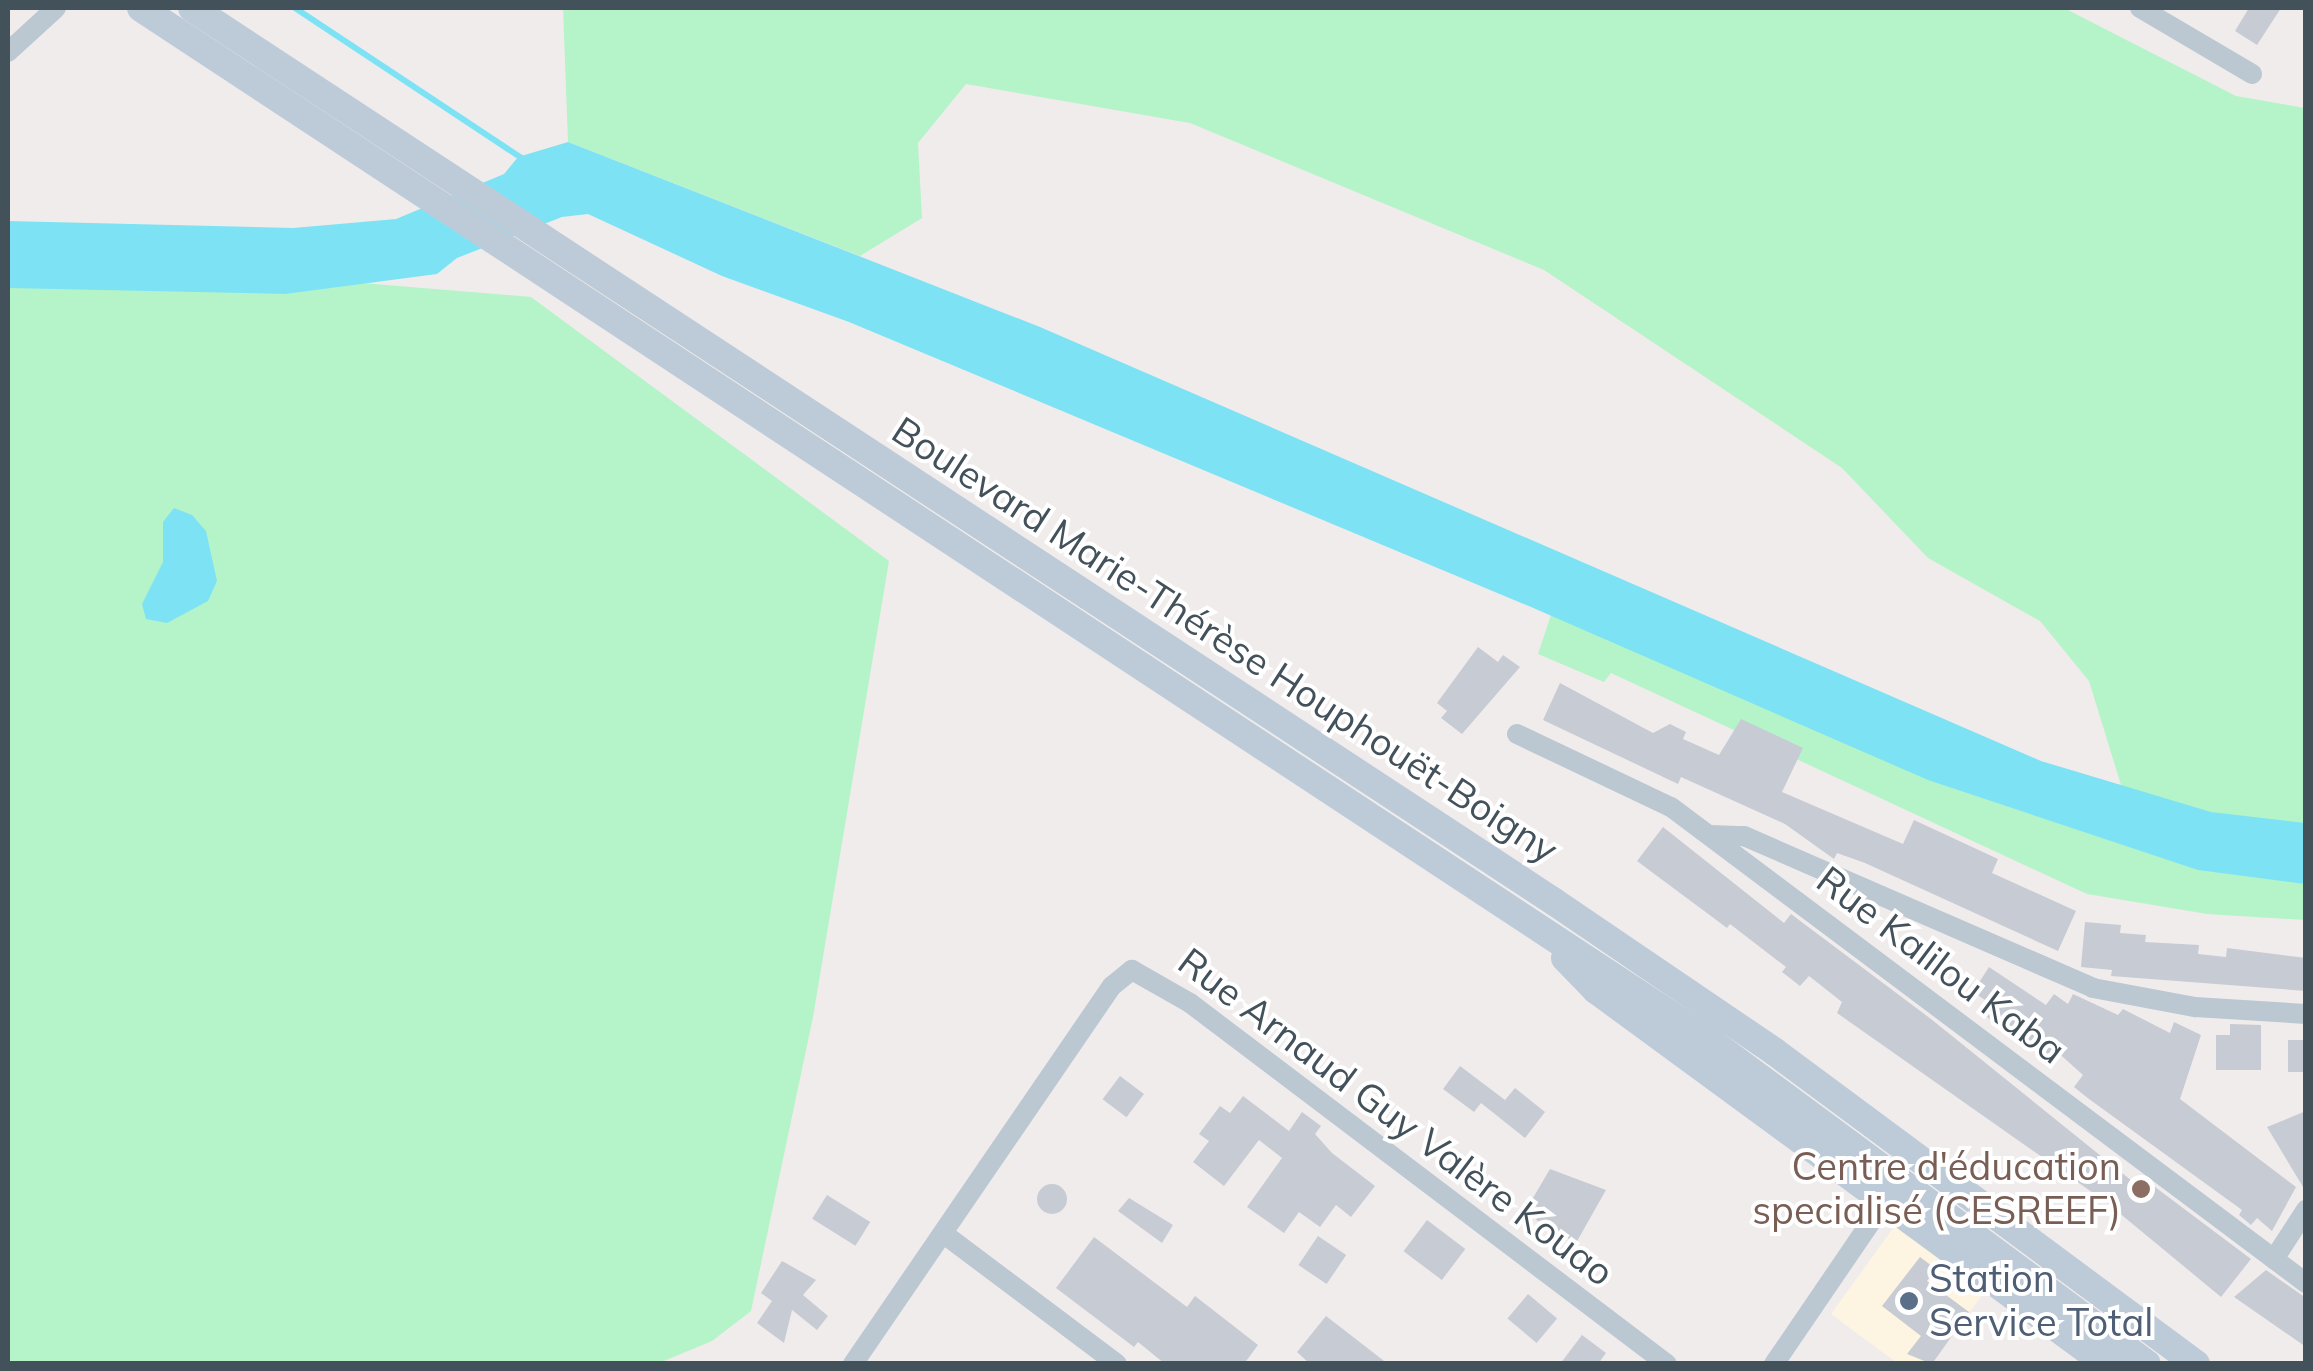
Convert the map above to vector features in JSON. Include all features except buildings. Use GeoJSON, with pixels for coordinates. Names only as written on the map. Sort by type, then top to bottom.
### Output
{"type":"FeatureCollection","features":[{"type":"Feature","properties":{"kind":"main road","name":"Boulevard Marie-Thérèse Houphouët-Boigny"},"geometry":{"type":"LineString","coordinates":[[141,8],[1706,1038],[2147,1364]]}},
{"type":"Feature","properties":{"kind":"main road","name":"Boulevard Marie-Thérèse Houphouët-Boigny"},"geometry":{"type":"LineString","coordinates":[[192,8],[1553,900],[1775,1052],[2196,1364]]}},
{"type":"Feature","properties":{"kind":"main road"},"geometry":{"type":"LineString","coordinates":[[1533,924],[1596,990],[2106,1364]]}},
{"type":"Feature","properties":{"kind":"street"},"geometry":{"type":"LineString","coordinates":[[8,52],[56,8]]}},
{"type":"Feature","properties":{"kind":"street"},"geometry":{"type":"LineString","coordinates":[[2140,8],[2252,74]]}},
{"type":"Feature","properties":{"kind":"street","name":"Rue Kalilou Kaba"},"geometry":{"type":"LineString","coordinates":[[1517,734],[1628,783],[1710,836],[2306,1283]]}},
{"type":"Feature","properties":{"kind":"street"},"geometry":{"type":"LineString","coordinates":[[1710,836],[1744,836],[2093,988],[2196,1007],[2306,1014]]}},
{"type":"Feature","properties":{"kind":"street","name":"Rue Arnaud Guy Valère Kouao"},"geometry":{"type":"LineString","coordinates":[[853,1364],[1112,986],[1132,970],[1190,1003],[1668,1364]]}},
{"type":"Feature","properties":{"kind":"street"},"geometry":{"type":"LineString","coordinates":[[1774,1364],[1885,1201]]}},
{"type":"Feature","properties":{"kind":"street"},"geometry":{"type":"LineString","coordinates":[[2274,1259],[2306,1210]]}},
{"type":"Feature","properties":{"kind":"street"},"geometry":{"type":"LineString","coordinates":[[944,1234],[1117,1364]]}},
{"type":"Feature","properties":{"kind":"shaded area","name":"Station Service Total"},"geometry":{"type":"Polygon","coordinates":[[[1896,1224],[1986,1290],[1932,1363],[1897,1363],[1831,1314],[1896,1224]]]}},
{"type":"Feature","properties":{"kind":"green space"},"geometry":{"type":"Polygon","coordinates":[[[563,8],[2064,8],[2236,96],[2305,108],[2305,920],[2207,914],[2087,894],[1611,673],[1604,682],[1538,654],[1561,585],[2133,824],[2089,681],[2040,621],[1928,558],[1842,468],[1544,270],[1190,123],[966,84],[918,143],[922,218],[860,256],[568,142],[563,8]]]}},
{"type":"Feature","properties":{"kind":"green space"},"geometry":{"type":"Polygon","coordinates":[[[8,244],[144,265],[531,297],[889,561],[813,1017],[751,1311],[712,1341],[659,1363],[8,1364],[8,244]]]}},
{"type":"Feature","properties":{"kind":"water"},"geometry":{"type":"Polygon","coordinates":[[[568,142],[1040,327],[2041,761],[2211,812],[2305,823],[2305,884],[2198,870],[1928,780],[1531,607],[849,322],[722,276],[588,214],[562,217],[457,258],[437,274],[285,294],[8,288],[8,221],[293,228],[396,219],[504,174],[518,157],[568,142]]]}},
{"type":"Feature","properties":{"kind":"water"},"geometry":{"type":"Polygon","coordinates":[[[174,508],[192,515],[206,531],[217,581],[208,601],[167,623],[146,619],[142,604],[163,562],[163,522],[174,508]]]}},
{"type":"Feature","properties":{"kind":"waterway"},"geometry":{"type":"LineString","coordinates":[[295,8],[523,159]]}},
{"type":"Feature","properties":{"kind":"place","name":"Centre d'éducation specialisé (CESREEF)"},"geometry":{"type":"Point","coordinates":[2141,1189]}},
{"type":"Feature","properties":{"kind":"place","name":"Station Service Total"},"geometry":{"type":"Point","coordinates":[1909,1301]}}]}
